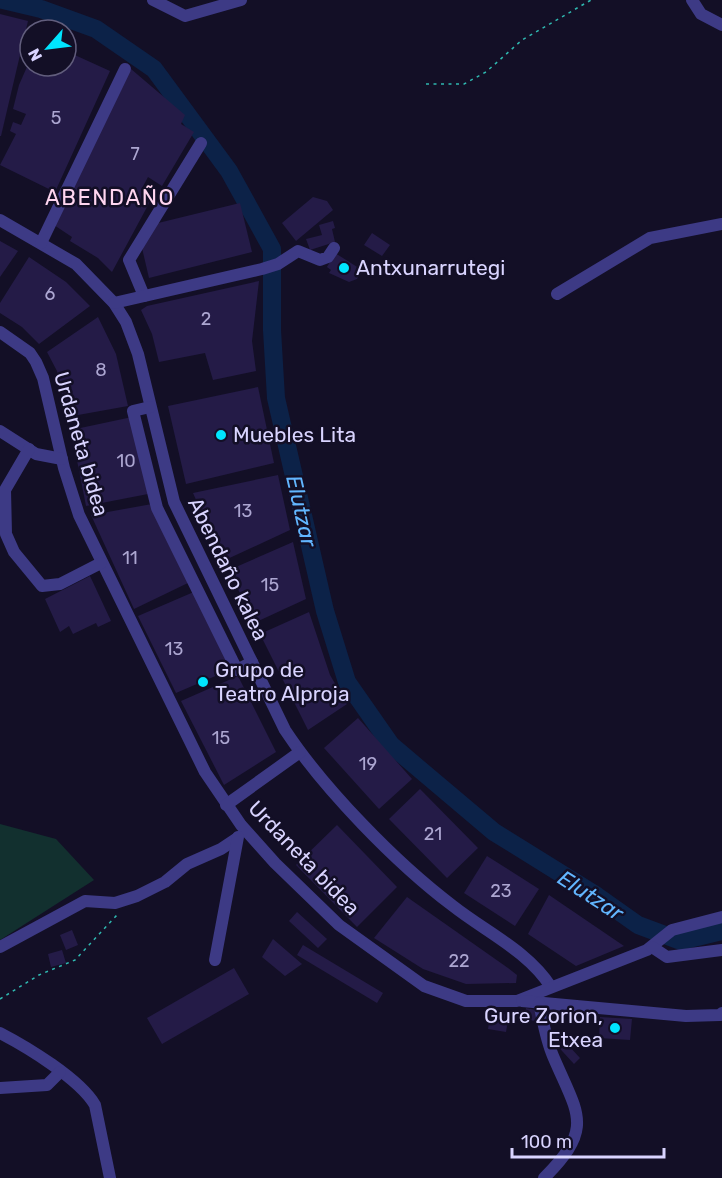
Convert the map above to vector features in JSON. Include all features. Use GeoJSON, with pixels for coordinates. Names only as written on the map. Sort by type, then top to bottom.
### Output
{"type":"FeatureCollection","features":[{"type":"Feature","properties":{"kind":"street"},"geometry":{"type":"LineString","coordinates":[[153,0],[185,16],[241,0]]}},
{"type":"Feature","properties":{"kind":"street"},"geometry":{"type":"LineString","coordinates":[[692,0],[701,14],[722,25]]}},
{"type":"Feature","properties":{"kind":"street"},"geometry":{"type":"LineString","coordinates":[[41,243],[125,69]]}},
{"type":"Feature","properties":{"kind":"street"},"geometry":{"type":"LineString","coordinates":[[144,296],[129,260],[201,143]]}},
{"type":"Feature","properties":{"kind":"street","name":"Abendaño kalea"},"geometry":{"type":"LineString","coordinates":[[0,220],[76,264],[114,303],[126,322],[138,354],[174,502],[285,730],[300,752],[407,867],[452,906],[537,966],[551,987]]}},
{"type":"Feature","properties":{"kind":"street"},"geometry":{"type":"LineString","coordinates":[[556,294],[650,238],[722,224]]}},
{"type":"Feature","properties":{"kind":"street"},"geometry":{"type":"LineString","coordinates":[[114,303],[262,269],[278,264],[298,250],[320,260],[328,256],[334,248]]}},
{"type":"Feature","properties":{"kind":"street","name":"Urdaneta bidea"},"geometry":{"type":"LineString","coordinates":[[0,332],[30,353],[36,362],[48,397],[62,459],[79,515],[205,772],[226,805],[240,834],[339,925],[424,986],[466,1001],[517,1001],[654,945],[672,930],[722,917]]}},
{"type":"Feature","properties":{"kind":"street"},"geometry":{"type":"LineString","coordinates":[[150,407],[133,411],[157,508],[237,670],[252,662]]}},
{"type":"Feature","properties":{"kind":"street"},"geometry":{"type":"LineString","coordinates":[[0,431],[36,454],[62,459]]}},
{"type":"Feature","properties":{"kind":"street"},"geometry":{"type":"LineString","coordinates":[[29,449],[5,490],[6,534],[14,552],[42,586],[60,584],[101,562]]}},
{"type":"Feature","properties":{"kind":"street"},"geometry":{"type":"LineString","coordinates":[[226,805],[300,752]]}},
{"type":"Feature","properties":{"kind":"street"},"geometry":{"type":"LineString","coordinates":[[0,947],[86,901],[115,903],[129,900],[165,882],[187,864],[221,849],[240,834]]}},
{"type":"Feature","properties":{"kind":"street"},"geometry":{"type":"LineString","coordinates":[[215,960],[240,834]]}},
{"type":"Feature","properties":{"kind":"street"},"geometry":{"type":"LineString","coordinates":[[654,945],[667,957],[722,950]]}},
{"type":"Feature","properties":{"kind":"street"},"geometry":{"type":"LineString","coordinates":[[517,1001],[686,1016],[720,1015],[722,1013]]}},
{"type":"Feature","properties":{"kind":"street"},"geometry":{"type":"LineString","coordinates":[[539,1003],[552,1054],[579,1118],[577,1132],[566,1156],[544,1178]]}},
{"type":"Feature","properties":{"kind":"street"},"geometry":{"type":"LineString","coordinates":[[0,1033],[18,1042],[89,1095],[95,1105],[110,1178]]}},
{"type":"Feature","properties":{"kind":"street"},"geometry":{"type":"LineString","coordinates":[[0,1088],[47,1085],[60,1072]]}},
{"type":"Feature","properties":{"kind":"path"},"geometry":{"type":"LineString","coordinates":[[426,84],[464,84],[486,72],[522,40],[591,0]]}},
{"type":"Feature","properties":{"kind":"path"},"geometry":{"type":"LineString","coordinates":[[0,999],[39,975],[75,960],[129,900]]}},
{"type":"Feature","properties":{"kind":"green space"},"geometry":{"type":"Polygon","coordinates":[[[0,824],[56,839],[94,880],[0,940],[0,824]]]}},
{"type":"Feature","properties":{"kind":"building"},"geometry":{"type":"Polygon","coordinates":[[[0,14],[18,18],[18,64],[0,136],[0,14]]]}},
{"type":"Feature","properties":{"kind":"building"},"geometry":{"type":"Polygon","coordinates":[[[78,56],[110,71],[55,192],[0,165],[16,134],[10,131],[13,122],[21,125],[26,114],[13,109],[22,78],[78,78],[78,56]]]}},
{"type":"Feature","properties":{"kind":"building"},"geometry":{"type":"Polygon","coordinates":[[[131,69],[185,115],[181,124],[194,132],[162,186],[148,177],[141,190],[153,196],[112,272],[98,258],[70,241],[72,237],[54,225],[131,69]]]}},
{"type":"Feature","properties":{"kind":"building"},"geometry":{"type":"Polygon","coordinates":[[[313,197],[327,201],[333,210],[296,241],[282,223],[313,197]]]}},
{"type":"Feature","properties":{"kind":"building"},"geometry":{"type":"Polygon","coordinates":[[[240,203],[252,252],[149,278],[142,248],[154,224],[240,203]]]}},
{"type":"Feature","properties":{"kind":"building"},"geometry":{"type":"Polygon","coordinates":[[[333,221],[335,242],[310,250],[306,239],[322,235],[319,225],[333,221]]]}},
{"type":"Feature","properties":{"kind":"building"},"geometry":{"type":"Polygon","coordinates":[[[372,233],[390,245],[382,256],[364,245],[372,233]]]}},
{"type":"Feature","properties":{"kind":"building"},"geometry":{"type":"Polygon","coordinates":[[[0,241],[18,251],[0,277],[0,241]]]}},
{"type":"Feature","properties":{"kind":"building","name":"Antxunarrutegi"},"geometry":{"type":"Polygon","coordinates":[[[335,253],[362,270],[357,279],[349,282],[329,273],[331,270],[327,267],[335,253]]]}},
{"type":"Feature","properties":{"kind":"building"},"geometry":{"type":"Polygon","coordinates":[[[29,257],[66,282],[90,306],[39,344],[22,327],[0,313],[0,303],[29,257]]]}},
{"type":"Feature","properties":{"kind":"building"},"geometry":{"type":"Polygon","coordinates":[[[259,281],[252,341],[256,371],[213,380],[205,353],[159,362],[152,334],[141,310],[147,306],[259,281]]]}},
{"type":"Feature","properties":{"kind":"building"},"geometry":{"type":"Polygon","coordinates":[[[98,317],[116,354],[128,406],[67,417],[57,371],[47,352],[98,317]]]}},
{"type":"Feature","properties":{"kind":"building","name":"Muebles Lita"},"geometry":{"type":"Polygon","coordinates":[[[258,387],[274,463],[186,484],[168,406],[258,387]]]}},
{"type":"Feature","properties":{"kind":"building"},"geometry":{"type":"Polygon","coordinates":[[[132,417],[148,494],[86,506],[71,430],[132,417]]]}},
{"type":"Feature","properties":{"kind":"building"},"geometry":{"type":"Polygon","coordinates":[[[278,475],[290,530],[223,561],[193,493],[278,475]]]}},
{"type":"Feature","properties":{"kind":"building"},"geometry":{"type":"Polygon","coordinates":[[[152,504],[190,582],[134,609],[91,515],[152,504]]]}},
{"type":"Feature","properties":{"kind":"building"},"geometry":{"type":"Polygon","coordinates":[[[293,542],[306,599],[254,623],[229,570],[293,542]]]}},
{"type":"Feature","properties":{"kind":"building"},"geometry":{"type":"Polygon","coordinates":[[[90,576],[111,621],[98,627],[96,623],[73,634],[69,626],[60,632],[45,599],[90,576]]]}},
{"type":"Feature","properties":{"kind":"building"},"geometry":{"type":"Polygon","coordinates":[[[196,591],[234,668],[176,693],[138,616],[196,591]]]}},
{"type":"Feature","properties":{"kind":"building"},"geometry":{"type":"Polygon","coordinates":[[[309,612],[330,675],[347,704],[308,730],[260,634],[309,612]]]}},
{"type":"Feature","properties":{"kind":"building"},"geometry":{"type":"Polygon","coordinates":[[[238,676],[276,752],[224,785],[181,701],[238,676]]]}},
{"type":"Feature","properties":{"kind":"building"},"geometry":{"type":"Polygon","coordinates":[[[358,718],[412,779],[379,809],[324,748],[358,718]]]}},
{"type":"Feature","properties":{"kind":"building"},"geometry":{"type":"Polygon","coordinates":[[[420,789],[478,848],[447,878],[389,819],[420,789]]]}},
{"type":"Feature","properties":{"kind":"building"},"geometry":{"type":"Polygon","coordinates":[[[337,825],[397,887],[357,927],[296,865],[337,825]]]}},
{"type":"Feature","properties":{"kind":"building"},"geometry":{"type":"Polygon","coordinates":[[[487,856],[539,889],[515,926],[464,893],[487,856]]]}},
{"type":"Feature","properties":{"kind":"building"},"geometry":{"type":"Polygon","coordinates":[[[549,895],[624,946],[576,966],[528,934],[549,895]]]}},
{"type":"Feature","properties":{"kind":"building"},"geometry":{"type":"Polygon","coordinates":[[[407,897],[517,975],[516,983],[466,984],[423,969],[374,938],[407,897]]]}},
{"type":"Feature","properties":{"kind":"building"},"geometry":{"type":"Polygon","coordinates":[[[297,912],[327,939],[318,948],[289,921],[297,912]]]}},
{"type":"Feature","properties":{"kind":"building"},"geometry":{"type":"Polygon","coordinates":[[[72,930],[78,945],[66,950],[60,935],[72,930]]]}},
{"type":"Feature","properties":{"kind":"building"},"geometry":{"type":"Polygon","coordinates":[[[273,939],[302,964],[285,976],[262,957],[273,939]]]}},
{"type":"Feature","properties":{"kind":"building"},"geometry":{"type":"Polygon","coordinates":[[[303,945],[383,993],[377,1003],[297,955],[303,945]]]}},
{"type":"Feature","properties":{"kind":"building"},"geometry":{"type":"Polygon","coordinates":[[[62,950],[66,963],[51,967],[48,954],[62,950]]]}},
{"type":"Feature","properties":{"kind":"building"},"geometry":{"type":"Polygon","coordinates":[[[234,968],[249,994],[162,1044],[147,1018],[234,968]]]}},
{"type":"Feature","properties":{"kind":"building"},"geometry":{"type":"Polygon","coordinates":[[[526,1008],[536,1010],[537,1021],[524,1020],[526,1008]]]}},
{"type":"Feature","properties":{"kind":"building"},"geometry":{"type":"Polygon","coordinates":[[[491,1012],[509,1015],[506,1032],[488,1029],[491,1012]]]}},
{"type":"Feature","properties":{"kind":"building","name":"Gure Zorion, Etxea"},"geometry":{"type":"Polygon","coordinates":[[[600,1017],[632,1019],[630,1040],[599,1038],[600,1017]]]}},
{"type":"Feature","properties":{"kind":"building"},"geometry":{"type":"Polygon","coordinates":[[[558,1034],[580,1058],[574,1064],[552,1040],[558,1034]]]}},
{"type":"Feature","properties":{"kind":"waterway","name":"Elutzar"},"geometry":{"type":"LineString","coordinates":[[3,0],[41,9],[96,29],[154,69],[229,171],[272,249],[272,330],[276,398],[325,611],[347,682],[391,745],[494,832],[597,896],[638,925],[681,941],[722,931]]}},
{"type":"Feature","properties":{"kind":"place","name":"Antxunarrutegi"},"geometry":{"type":"Point","coordinates":[344,268]}},
{"type":"Feature","properties":{"kind":"place","name":"Muebles Lita"},"geometry":{"type":"Point","coordinates":[221,435]}},
{"type":"Feature","properties":{"kind":"place","name":"Grupo de Teatro Alproja"},"geometry":{"type":"Point","coordinates":[203,682]}},
{"type":"Feature","properties":{"kind":"place","name":"Gure Zorion, Etxea"},"geometry":{"type":"Point","coordinates":[615,1028]}},
{"type":"Feature","properties":{"kind":"district","name":"ABENDAÑO"},"geometry":{"type":"Point","coordinates":[110,197]}}]}
